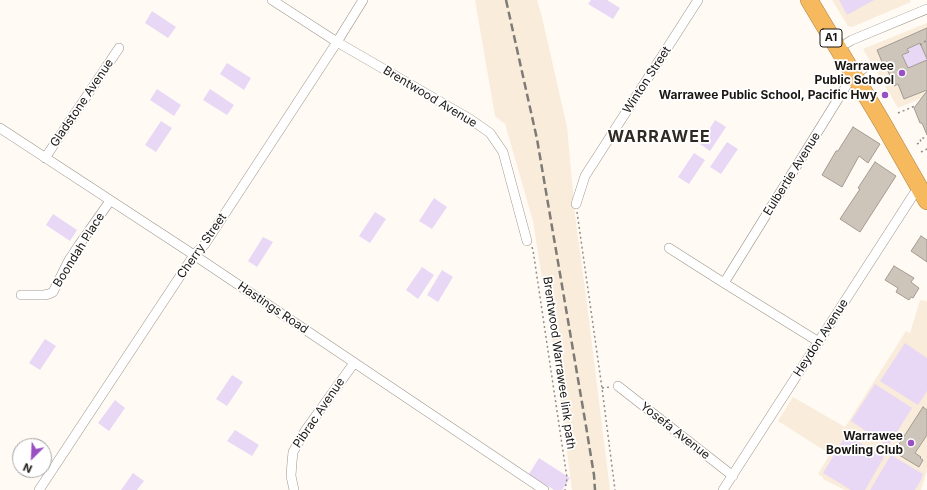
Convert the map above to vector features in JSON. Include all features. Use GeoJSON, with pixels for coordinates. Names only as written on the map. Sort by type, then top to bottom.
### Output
{"type":"FeatureCollection","features":[{"type":"Feature","properties":{"kind":"highway","name":"A1"},"geometry":{"type":"LineString","coordinates":[[809,0],[858,72]]}},
{"type":"Feature","properties":{"kind":"highway","name":"A1"},"geometry":{"type":"LineString","coordinates":[[821,0],[847,43],[858,72],[886,129],[924,189]]}},
{"type":"Feature","properties":{"kind":"street","name":"Brentwood Avenue"},"geometry":{"type":"LineString","coordinates":[[272,0],[337,42],[470,119],[490,133],[503,152],[527,240]]}},
{"type":"Feature","properties":{"kind":"street","name":"Cherry Street"},"geometry":{"type":"LineString","coordinates":[[39,490],[194,255],[204,244],[363,0]]}},
{"type":"Feature","properties":{"kind":"street","name":"Winton Street"},"geometry":{"type":"LineString","coordinates":[[576,204],[585,176],[698,0]]}},
{"type":"Feature","properties":{"kind":"street"},"geometry":{"type":"LineString","coordinates":[[847,43],[927,9]]}},
{"type":"Feature","properties":{"kind":"street","name":"Gladstone Avenue"},"geometry":{"type":"LineString","coordinates":[[45,158],[118,48]]}},
{"type":"Feature","properties":{"kind":"street","name":"Eulbertie Avenue"},"geometry":{"type":"LineString","coordinates":[[724,283],[858,72]]}},
{"type":"Feature","properties":{"kind":"street","name":"Hastings Road"},"geometry":{"type":"LineString","coordinates":[[0,128],[194,255],[544,490]]}},
{"type":"Feature","properties":{"kind":"street","name":"Heydon Avenue"},"geometry":{"type":"LineString","coordinates":[[723,490],[819,342],[924,189]]}},
{"type":"Feature","properties":{"kind":"street","name":"Boondah Place"},"geometry":{"type":"LineString","coordinates":[[21,295],[44,295],[53,292],[79,245],[110,201]]}},
{"type":"Feature","properties":{"kind":"street"},"geometry":{"type":"LineString","coordinates":[[669,248],[819,342]]}},
{"type":"Feature","properties":{"kind":"street","name":"Pibrac Avenue"},"geometry":{"type":"LineString","coordinates":[[294,490],[291,476],[293,452],[305,431],[354,363]]}},
{"type":"Feature","properties":{"kind":"street","name":"Yosefa Avenue"},"geometry":{"type":"LineString","coordinates":[[618,386],[733,476]]}},
{"type":"Feature","properties":{"kind":"path"},"geometry":{"type":"LineString","coordinates":[[920,45],[927,40]]}},
{"type":"Feature","properties":{"kind":"path"},"geometry":{"type":"LineString","coordinates":[[898,113],[915,106]]}},
{"type":"Feature","properties":{"kind":"path"},"geometry":{"type":"LineString","coordinates":[[917,144],[921,142],[920,139],[927,136]]}},
{"type":"Feature","properties":{"kind":"path"},"geometry":{"type":"LineString","coordinates":[[922,152],[927,149]]}},
{"type":"Feature","properties":{"kind":"path"},"geometry":{"type":"LineString","coordinates":[[576,204],[602,388],[614,490]]}},
{"type":"Feature","properties":{"kind":"path","name":"Brentwood Warrawee link path"},"geometry":{"type":"LineString","coordinates":[[527,240],[533,250],[567,478],[565,490]]}},
{"type":"Feature","properties":{"kind":"shaded area"},"geometry":{"type":"Polygon","coordinates":[[[475,0],[537,0],[542,17],[567,127],[575,215],[610,490],[572,490],[556,368],[533,221],[505,124],[495,116],[475,0]]]}},
{"type":"Feature","properties":{"kind":"shaded area"},"geometry":{"type":"Polygon","coordinates":[[[591,0],[607,0],[620,8],[613,19],[588,4],[591,0]]]}},
{"type":"Feature","properties":{"kind":"shaded area","name":"Warrawee Public School"},"geometry":{"type":"Polygon","coordinates":[[[832,0],[910,0],[911,2],[852,27],[848,26],[832,0]]]}},
{"type":"Feature","properties":{"kind":"shaded area"},"geometry":{"type":"Polygon","coordinates":[[[839,0],[874,0],[847,15],[839,0]]]}},
{"type":"Feature","properties":{"kind":"shaded area"},"geometry":{"type":"Polygon","coordinates":[[[152,11],[176,27],[168,38],[145,23],[152,11]]]}},
{"type":"Feature","properties":{"kind":"shaded area","name":"Warrawee Public School"},"geometry":{"type":"Polygon","coordinates":[[[927,23],[927,96],[898,108],[863,49],[927,23]]]}},
{"type":"Feature","properties":{"kind":"shaded area"},"geometry":{"type":"Polygon","coordinates":[[[919,44],[921,45],[927,59],[927,76],[904,70],[902,55],[909,52],[908,49],[919,44]]]}},
{"type":"Feature","properties":{"kind":"shaded area"},"geometry":{"type":"Polygon","coordinates":[[[227,63],[251,78],[244,90],[220,74],[227,63]]]}},
{"type":"Feature","properties":{"kind":"shaded area"},"geometry":{"type":"Polygon","coordinates":[[[157,89],[181,105],[174,116],[150,100],[157,89]]]}},
{"type":"Feature","properties":{"kind":"shaded area"},"geometry":{"type":"Polygon","coordinates":[[[210,89],[234,105],[227,115],[203,100],[210,89]]]}},
{"type":"Feature","properties":{"kind":"shaded area"},"geometry":{"type":"Polygon","coordinates":[[[715,120],[726,127],[710,151],[700,144],[715,120]]]}},
{"type":"Feature","properties":{"kind":"shaded area"},"geometry":{"type":"Polygon","coordinates":[[[161,121],[172,128],[156,152],[145,145],[161,121]]]}},
{"type":"Feature","properties":{"kind":"shaded area"},"geometry":{"type":"Polygon","coordinates":[[[727,142],[738,149],[721,174],[710,167],[727,142]]]}},
{"type":"Feature","properties":{"kind":"shaded area"},"geometry":{"type":"Polygon","coordinates":[[[694,153],[705,160],[689,184],[678,177],[694,153]]]}},
{"type":"Feature","properties":{"kind":"shaded area"},"geometry":{"type":"Polygon","coordinates":[[[434,198],[447,207],[432,229],[419,221],[434,198]]]}},
{"type":"Feature","properties":{"kind":"shaded area"},"geometry":{"type":"Polygon","coordinates":[[[375,212],[386,219],[370,243],[359,236],[375,212]]]}},
{"type":"Feature","properties":{"kind":"shaded area"},"geometry":{"type":"Polygon","coordinates":[[[53,214],[77,230],[70,241],[46,225],[53,214]]]}},
{"type":"Feature","properties":{"kind":"shaded area"},"geometry":{"type":"Polygon","coordinates":[[[263,237],[273,242],[257,267],[248,261],[263,237]]]}},
{"type":"Feature","properties":{"kind":"shaded area"},"geometry":{"type":"Polygon","coordinates":[[[422,267],[434,275],[418,299],[406,290],[422,267]]]}},
{"type":"Feature","properties":{"kind":"shaded area"},"geometry":{"type":"Polygon","coordinates":[[[442,270],[453,277],[438,302],[427,295],[442,270]]]}},
{"type":"Feature","properties":{"kind":"shaded area"},"geometry":{"type":"Polygon","coordinates":[[[920,300],[927,301],[927,470],[921,490],[845,490],[823,479],[823,477],[818,474],[830,454],[778,421],[793,397],[845,427],[906,331],[910,333],[920,300]]]}},
{"type":"Feature","properties":{"kind":"shaded area"},"geometry":{"type":"Polygon","coordinates":[[[45,339],[56,346],[40,370],[29,363],[45,339]]]}},
{"type":"Feature","properties":{"kind":"shaded area"},"geometry":{"type":"Polygon","coordinates":[[[905,343],[927,358],[927,391],[918,405],[880,381],[905,343]]]}},
{"type":"Feature","properties":{"kind":"shaded area"},"geometry":{"type":"Polygon","coordinates":[[[232,375],[243,382],[227,406],[216,399],[232,375]]]}},
{"type":"Feature","properties":{"kind":"shaded area"},"geometry":{"type":"Polygon","coordinates":[[[875,384],[912,408],[888,446],[851,421],[875,384]]]}},
{"type":"Feature","properties":{"kind":"shaded area"},"geometry":{"type":"Polygon","coordinates":[[[115,400],[125,408],[109,431],[98,423],[115,400]]]}},
{"type":"Feature","properties":{"kind":"shaded area"},"geometry":{"type":"Polygon","coordinates":[[[235,430],[259,445],[252,456],[227,441],[235,430]]]}},
{"type":"Feature","properties":{"kind":"shaded area"},"geometry":{"type":"Polygon","coordinates":[[[846,435],[884,457],[865,490],[851,490],[823,473],[846,435]]]}},
{"type":"Feature","properties":{"kind":"shaded area"},"geometry":{"type":"Polygon","coordinates":[[[891,455],[923,474],[915,490],[870,490],[891,455]]]}},
{"type":"Feature","properties":{"kind":"shaded area"},"geometry":{"type":"Polygon","coordinates":[[[539,458],[570,478],[562,490],[554,490],[529,474],[539,458]]]}},
{"type":"Feature","properties":{"kind":"shaded area"},"geometry":{"type":"Polygon","coordinates":[[[133,473],[144,481],[137,490],[121,490],[133,473]]]}},
{"type":"Feature","properties":{"kind":"building"},"geometry":{"type":"Polygon","coordinates":[[[927,28],[927,59],[920,43],[907,49],[909,52],[902,55],[908,68],[927,60],[927,90],[904,99],[898,84],[894,86],[884,61],[882,62],[877,50],[927,28]]]}},
{"type":"Feature","properties":{"kind":"building"},"geometry":{"type":"Polygon","coordinates":[[[927,91],[927,135],[914,108],[927,91]]]}},
{"type":"Feature","properties":{"kind":"building"},"geometry":{"type":"Polygon","coordinates":[[[853,127],[880,144],[868,163],[859,156],[842,187],[822,175],[836,151],[838,151],[853,127]]]}},
{"type":"Feature","properties":{"kind":"building"},"geometry":{"type":"Polygon","coordinates":[[[875,162],[896,176],[860,232],[840,219],[860,189],[858,188],[875,162]]]}},
{"type":"Feature","properties":{"kind":"building"},"geometry":{"type":"Polygon","coordinates":[[[921,236],[927,240],[927,262],[911,251],[921,236]]]}},
{"type":"Feature","properties":{"kind":"building"},"geometry":{"type":"Polygon","coordinates":[[[894,266],[914,278],[911,282],[919,288],[913,298],[911,297],[909,300],[896,292],[898,288],[885,280],[894,266]]]}},
{"type":"Feature","properties":{"kind":"building","name":"Warrawee Bowling Club"},"geometry":{"type":"Polygon","coordinates":[[[923,407],[927,410],[927,435],[915,453],[923,460],[919,467],[894,452],[923,407]]]}},
{"type":"Feature","properties":{"kind":"railway"},"geometry":{"type":"LineString","coordinates":[[506,0],[537,139],[586,426],[595,490]]}},
{"type":"Feature","properties":{"kind":"place","name":"Warrawee Public School"},"geometry":{"type":"Point","coordinates":[902,73]}},
{"type":"Feature","properties":{"kind":"place","name":"Warrawee Public School, Pacific Hwy"},"geometry":{"type":"Point","coordinates":[885,95]}},
{"type":"Feature","properties":{"kind":"place","name":"Warrawee Bowling Club"},"geometry":{"type":"Point","coordinates":[911,443]}},
{"type":"Feature","properties":{"kind":"district","name":"WARRAWEE"},"geometry":{"type":"Point","coordinates":[659,137]}}]}
